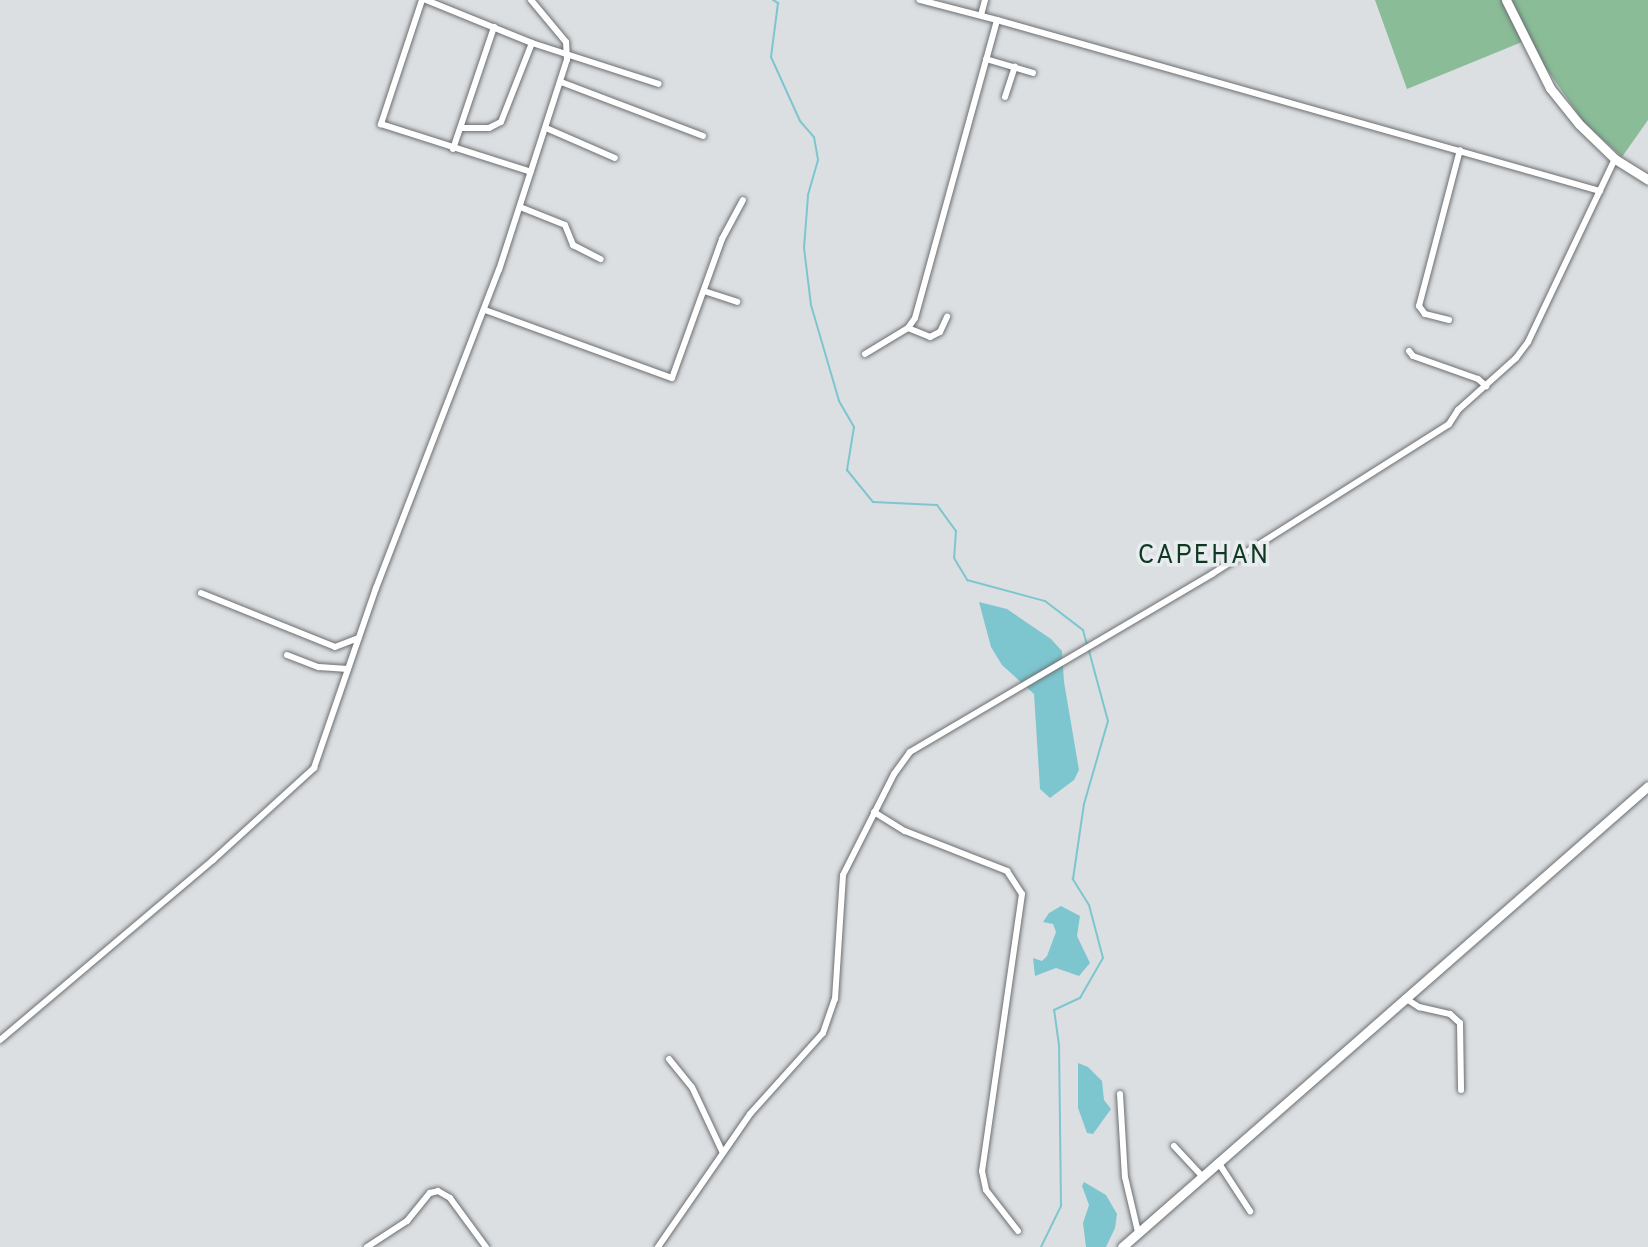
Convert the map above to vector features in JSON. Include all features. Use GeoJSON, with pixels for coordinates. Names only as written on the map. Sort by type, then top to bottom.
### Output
{"type":"FeatureCollection","features":[{"type":"Feature","properties":{"kind":"street"},"geometry":{"type":"LineString","coordinates":[[531,172],[381,124],[424,0],[532,43],[659,84]]}},
{"type":"Feature","properties":{"kind":"street"},"geometry":{"type":"LineString","coordinates":[[0,1040],[310,775],[358,638],[485,310],[561,82],[569,53],[563,38],[531,0]]}},
{"type":"Feature","properties":{"kind":"street"},"geometry":{"type":"LineString","coordinates":[[920,0],[1600,191]]}},
{"type":"Feature","properties":{"kind":"street"},"geometry":{"type":"LineString","coordinates":[[981,15],[985,0]]}},
{"type":"Feature","properties":{"kind":"street"},"geometry":{"type":"LineString","coordinates":[[1506,0],[1550,88],[1579,124],[1615,159],[1648,180]]}},
{"type":"Feature","properties":{"kind":"street"},"geometry":{"type":"LineString","coordinates":[[865,354],[908,328],[915,318],[997,20]]}},
{"type":"Feature","properties":{"kind":"street"},"geometry":{"type":"LineString","coordinates":[[453,149],[494,27]]}},
{"type":"Feature","properties":{"kind":"street"},"geometry":{"type":"LineString","coordinates":[[461,128],[489,128],[501,122],[532,43]]}},
{"type":"Feature","properties":{"kind":"street"},"geometry":{"type":"LineString","coordinates":[[986,59],[1033,73]]}},
{"type":"Feature","properties":{"kind":"street"},"geometry":{"type":"LineString","coordinates":[[1005,97],[1015,67]]}},
{"type":"Feature","properties":{"kind":"street"},"geometry":{"type":"LineString","coordinates":[[561,82],[703,136]]}},
{"type":"Feature","properties":{"kind":"street"},"geometry":{"type":"LineString","coordinates":[[546,128],[615,158]]}},
{"type":"Feature","properties":{"kind":"street"},"geometry":{"type":"LineString","coordinates":[[1449,320],[1425,314],[1419,306],[1460,150]]}},
{"type":"Feature","properties":{"kind":"street"},"geometry":{"type":"LineString","coordinates":[[658,1247],[722,1151],[756,1106],[808,1052],[831,1017],[843,875],[894,774],[916,747],[1072,657],[1366,479],[1449,424],[1458,410],[1528,342],[1615,159]]}},
{"type":"Feature","properties":{"kind":"street"},"geometry":{"type":"LineString","coordinates":[[485,310],[669,379],[676,374],[722,239],[743,200]]}},
{"type":"Feature","properties":{"kind":"street"},"geometry":{"type":"LineString","coordinates":[[520,207],[565,225],[573,245],[601,259]]}},
{"type":"Feature","properties":{"kind":"street"},"geometry":{"type":"LineString","coordinates":[[704,291],[737,302]]}},
{"type":"Feature","properties":{"kind":"street"},"geometry":{"type":"LineString","coordinates":[[908,328],[930,337],[940,332],[947,317]]}},
{"type":"Feature","properties":{"kind":"street"},"geometry":{"type":"LineString","coordinates":[[1409,351],[1413,356],[1478,379],[1486,386]]}},
{"type":"Feature","properties":{"kind":"street"},"geometry":{"type":"LineString","coordinates":[[201,593],[340,647],[351,658]]}},
{"type":"Feature","properties":{"kind":"street"},"geometry":{"type":"LineString","coordinates":[[340,647],[358,638]]}},
{"type":"Feature","properties":{"kind":"street"},"geometry":{"type":"LineString","coordinates":[[287,655],[319,667],[348,669]]}},
{"type":"Feature","properties":{"kind":"street"},"geometry":{"type":"LineString","coordinates":[[1122,1247],[1648,786]]}},
{"type":"Feature","properties":{"kind":"street"},"geometry":{"type":"LineString","coordinates":[[874,812],[905,831],[1007,871],[1022,894],[982,1171],[986,1190],[1018,1231]]}},
{"type":"Feature","properties":{"kind":"street"},"geometry":{"type":"LineString","coordinates":[[1405,998],[1419,1007],[1450,1014],[1460,1023],[1461,1090]]}},
{"type":"Feature","properties":{"kind":"street"},"geometry":{"type":"LineString","coordinates":[[669,1059],[692,1087],[722,1151]]}},
{"type":"Feature","properties":{"kind":"street"},"geometry":{"type":"LineString","coordinates":[[1120,1094],[1125,1177],[1138,1232]]}},
{"type":"Feature","properties":{"kind":"street"},"geometry":{"type":"LineString","coordinates":[[1174,1146],[1202,1176]]}},
{"type":"Feature","properties":{"kind":"street"},"geometry":{"type":"LineString","coordinates":[[1218,1162],[1250,1211]]}},
{"type":"Feature","properties":{"kind":"street"},"geometry":{"type":"LineString","coordinates":[[367,1247],[407,1221],[430,1193],[438,1191],[450,1198],[486,1247]]}},
{"type":"Feature","properties":{"kind":"green space"},"geometry":{"type":"Polygon","coordinates":[[[1375,0],[1502,0],[1522,42],[1407,89],[1375,0]]]}},
{"type":"Feature","properties":{"kind":"green space"},"geometry":{"type":"Polygon","coordinates":[[[1511,0],[1648,0],[1648,120],[1622,157],[1583,121],[1539,58],[1511,0]]]}},
{"type":"Feature","properties":{"kind":"water"},"geometry":{"type":"Polygon","coordinates":[[[979,602],[1007,609],[1051,639],[1062,651],[1064,682],[1079,770],[1074,780],[1050,798],[1040,789],[1034,694],[1002,665],[991,647],[979,602]]]}},
{"type":"Feature","properties":{"kind":"water"},"geometry":{"type":"Polygon","coordinates":[[[1061,906],[1080,916],[1077,936],[1090,963],[1079,976],[1056,968],[1035,976],[1033,958],[1042,961],[1047,956],[1056,932],[1053,924],[1043,922],[1049,913],[1061,906]]]}},
{"type":"Feature","properties":{"kind":"water"},"geometry":{"type":"Polygon","coordinates":[[[1078,1063],[1088,1067],[1102,1081],[1104,1100],[1111,1109],[1093,1134],[1087,1133],[1078,1108],[1078,1063]]]}},
{"type":"Feature","properties":{"kind":"water"},"geometry":{"type":"Polygon","coordinates":[[[1084,1182],[1106,1195],[1117,1214],[1115,1228],[1106,1247],[1086,1247],[1083,1223],[1089,1205],[1082,1186],[1084,1182]]]}},
{"type":"Feature","properties":{"kind":"waterway"},"geometry":{"type":"LineString","coordinates":[[773,0],[778,3],[771,57],[800,121],[814,137],[818,160],[808,196],[804,248],[811,305],[839,401],[854,427],[847,470],[873,502],[937,505],[956,531],[954,558],[967,580],[1045,601],[1083,630],[1087,645]]}},
{"type":"Feature","properties":{"kind":"waterway"},"geometry":{"type":"LineString","coordinates":[[1041,1247],[1061,1206],[1059,1045],[1054,1010],[1080,998],[1103,958],[1089,905],[1073,879],[1084,804],[1108,721],[1089,651]]}},
{"type":"Feature","properties":{"kind":"district","name":"CAPEHAN"},"geometry":{"type":"Point","coordinates":[1204,557]}}]}
